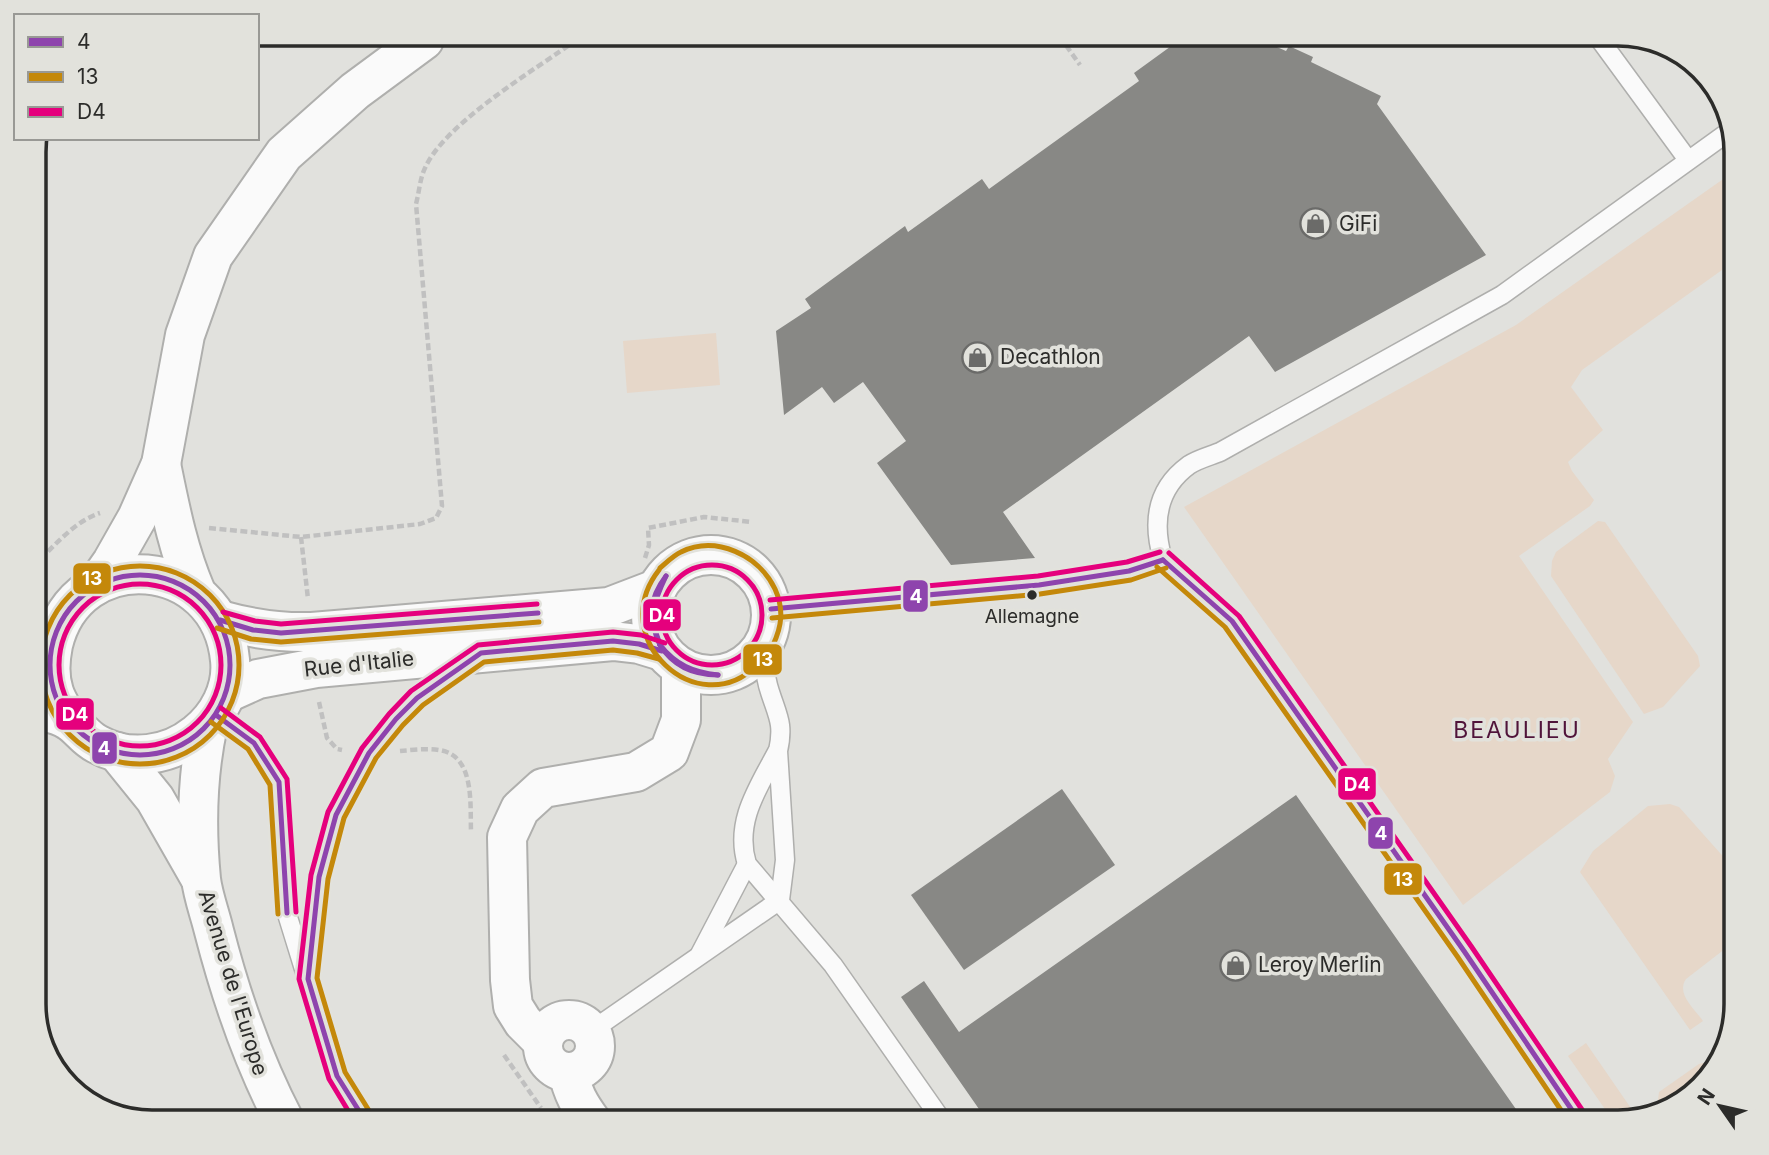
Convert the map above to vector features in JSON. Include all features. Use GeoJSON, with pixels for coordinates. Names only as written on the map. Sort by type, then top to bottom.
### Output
{"type":"FeatureCollection","features":[{"type":"Feature","properties":{"kind":"street"},"geometry":{"type":"LineString","coordinates":[[196,592],[185,567],[155,521],[161,464],[185,335],[213,256],[284,154],[355,91],[416,46]]}},
{"type":"Feature","properties":{"kind":"street"},"geometry":{"type":"LineString","coordinates":[[46,634],[80,597],[96,585],[112,562],[155,521]]}},
{"type":"Feature","properties":{"kind":"street"},"geometry":{"type":"LineString","coordinates":[[695,556],[730,557],[745,565],[758,577],[767,592],[771,609],[771,622],[762,648],[746,664],[726,674],[702,675],[672,659],[654,637],[650,621],[650,574],[666,575],[695,556]]}},
{"type":"Feature","properties":{"kind":"street"},"geometry":{"type":"LineString","coordinates":[[46,640],[54,692],[51,714],[98,745],[117,752],[150,755],[171,749],[182,745],[217,711],[231,668],[229,643],[220,620],[209,605],[196,592],[164,576],[130,574],[96,585]]}},
{"type":"Feature","properties":{"kind":"street","name":"Rue d'Italie"},"geometry":{"type":"LineString","coordinates":[[217,711],[258,678],[314,650],[609,607],[650,574]]}},
{"type":"Feature","properties":{"kind":"street","name":"Rue d'Italie"},"geometry":{"type":"LineString","coordinates":[[220,620],[253,630],[281,633],[314,650],[481,653],[613,641],[639,644],[672,659]]}},
{"type":"Feature","properties":{"kind":"street"},"geometry":{"type":"LineString","coordinates":[[543,1042],[551,1027],[568,1020],[585,1025],[591,1031],[595,1039],[594,1055],[584,1068],[568,1072],[560,1070],[547,1059],[543,1042],[523,1022],[513,1006],[507,837],[520,809],[542,788],[636,772],[669,752],[681,720],[672,659]]}},
{"type":"Feature","properties":{"kind":"street","name":"Avenue de l'Europe"},"geometry":{"type":"LineString","coordinates":[[217,711],[198,785],[201,881],[242,1025],[264,1082],[279,1110]]}},
{"type":"Feature","properties":{"kind":"street","name":"Avenue de l'Europe"},"geometry":{"type":"LineString","coordinates":[[117,752],[155,800],[201,881]]}},
{"type":"Feature","properties":{"kind":"street"},"geometry":{"type":"LineString","coordinates":[[568,1072],[571,1087],[583,1110]]}},
{"type":"Feature","properties":{"kind":"lane"},"geometry":{"type":"LineString","coordinates":[[1605,46],[1688,160]]}},
{"type":"Feature","properties":{"kind":"lane"},"geometry":{"type":"LineString","coordinates":[[1572,1110],[1457,940],[1232,621],[1163,560],[1156,536],[1158,513],[1170,482],[1191,463],[1220,452],[1502,295],[1723,136]]}},
{"type":"Feature","properties":{"kind":"lane"},"geometry":{"type":"LineString","coordinates":[[771,609],[1039,585],[1129,571],[1163,560]]}},
{"type":"Feature","properties":{"kind":"lane"},"geometry":{"type":"LineString","coordinates":[[762,648],[770,693],[781,721],[782,735],[778,751],[750,804],[744,822],[743,852],[747,864],[833,965],[935,1110]]}},
{"type":"Feature","properties":{"kind":"lane"},"geometry":{"type":"LineString","coordinates":[[308,979],[319,877],[336,815],[369,752],[417,698],[481,653]]}},
{"type":"Feature","properties":{"kind":"lane"},"geometry":{"type":"LineString","coordinates":[[217,711],[254,743],[279,782],[287,914],[337,1076],[358,1110]]}},
{"type":"Feature","properties":{"kind":"lane"},"geometry":{"type":"LineString","coordinates":[[591,1031],[780,900],[785,860],[778,751]]}},
{"type":"Feature","properties":{"kind":"lane"},"geometry":{"type":"LineString","coordinates":[[698,957],[747,864]]}},
{"type":"Feature","properties":{"kind":"path"},"geometry":{"type":"LineString","coordinates":[[46,554],[76,525],[101,512],[155,521],[300,537],[420,524],[436,518],[442,506],[416,204],[425,168],[443,139],[568,46]]}},
{"type":"Feature","properties":{"kind":"path"},"geometry":{"type":"LineString","coordinates":[[1066,46],[1080,65]]}},
{"type":"Feature","properties":{"kind":"path"},"geometry":{"type":"LineString","coordinates":[[650,574],[649,528],[704,517],[752,522]]}},
{"type":"Feature","properties":{"kind":"path"},"geometry":{"type":"LineString","coordinates":[[300,537],[320,710],[327,737],[337,749],[369,752],[442,750],[463,765],[468,777],[471,831]]}},
{"type":"Feature","properties":{"kind":"path"},"geometry":{"type":"LineString","coordinates":[[501,1051],[542,1110]]}},
{"type":"Feature","properties":{"kind":"shaded area"},"geometry":{"type":"Polygon","coordinates":[[[1724,178],[1724,269],[1582,370],[1571,387],[1603,430],[1568,462],[1594,500],[1590,506],[1519,556],[1633,722],[1608,759],[1615,776],[1610,792],[1463,905],[1184,507],[1516,325],[1724,178]]]}},
{"type":"Feature","properties":{"kind":"shaded area"},"geometry":{"type":"Polygon","coordinates":[[[716,333],[720,385],[627,393],[623,341],[716,333]]]}},
{"type":"Feature","properties":{"kind":"shaded area"},"geometry":{"type":"Polygon","coordinates":[[[1598,521],[1605,522],[1698,656],[1700,666],[1663,707],[1644,714],[1551,576],[1556,552],[1598,521]]]}},
{"type":"Feature","properties":{"kind":"shaded area"},"geometry":{"type":"Polygon","coordinates":[[[1670,804],[1679,807],[1724,858],[1724,950],[1686,979],[1683,985],[1687,1001],[1703,1021],[1690,1030],[1580,872],[1593,851],[1648,806],[1670,804]]]}},
{"type":"Feature","properties":{"kind":"shaded area"},"geometry":{"type":"Polygon","coordinates":[[[1586,1043],[1631,1108],[1606,1110],[1568,1056],[1586,1043]]]}},
{"type":"Feature","properties":{"kind":"shaded area"},"geometry":{"type":"Polygon","coordinates":[[[1706,1062],[1699,1071],[1689,1071],[1699,1064],[1706,1062]]]}},
{"type":"Feature","properties":{"kind":"shaded area"},"geometry":{"type":"Polygon","coordinates":[[[1685,1074],[1685,1085],[1676,1092],[1658,1101],[1659,1092],[1685,1074]]]}},
{"type":"Feature","properties":{"kind":"building"},"geometry":{"type":"Polygon","coordinates":[[[1171,46],[1275,46],[1286,51],[1289,46],[1313,57],[1311,62],[1381,96],[1377,104],[1486,255],[1275,372],[1249,336],[1003,512],[1035,558],[951,565],[877,463],[906,441],[863,382],[834,403],[822,387],[784,415],[776,331],[811,308],[805,299],[905,226],[908,232],[982,179],[989,189],[1139,81],[1134,73],[1171,46]]]}},
{"type":"Feature","properties":{"kind":"building"},"geometry":{"type":"Polygon","coordinates":[[[1062,789],[1115,865],[964,970],[911,895],[1062,789]]]}},
{"type":"Feature","properties":{"kind":"building","name":"Leroy Merlin"},"geometry":{"type":"Polygon","coordinates":[[[1296,795],[1517,1110],[980,1110],[901,997],[924,981],[959,1032],[1296,795]]]}},
{"type":"Feature","properties":{"kind":"transit line","name":"13"},"geometry":{"type":"LineString","coordinates":[[659,570],[645,596],[643,622],[651,646],[666,665],[686,679],[709,685],[733,681],[756,666],[768,654],[778,631],[781,610],[775,589],[758,566],[735,551],[708,546],[681,552],[660,568]]}},
{"type":"Feature","properties":{"kind":"transit line","name":"D4"},"geometry":{"type":"LineString","coordinates":[[770,600],[1038,576],[1127,562],[1160,552]]}},
{"type":"Feature","properties":{"kind":"transit line","name":"D4"},"geometry":{"type":"LineString","coordinates":[[1169,553],[1239,616],[1471,946],[1582,1110]]}},
{"type":"Feature","properties":{"kind":"transit line","name":"4"},"geometry":{"type":"LineString","coordinates":[[1163,560],[1232,621],[1464,951],[1572,1110]]}},
{"type":"Feature","properties":{"kind":"transit line","name":"4"},"geometry":{"type":"LineString","coordinates":[[771,609],[1039,585],[1129,571],[1163,560]]}},
{"type":"Feature","properties":{"kind":"transit line","name":"D4"},"geometry":{"type":"LineString","coordinates":[[712,565],[731,568],[748,579],[759,596],[762,615],[759,634],[748,651],[731,662],[712,665],[693,662],[676,651],[665,634],[662,615],[665,596],[676,579],[693,568],[712,565]]}},
{"type":"Feature","properties":{"kind":"transit line","name":"13"},"geometry":{"type":"LineString","coordinates":[[1157,567],[1225,627],[1457,956],[1561,1110]]}},
{"type":"Feature","properties":{"kind":"transit line","name":"13"},"geometry":{"type":"LineString","coordinates":[[46,636],[58,610],[70,595],[85,583],[121,568],[159,568],[195,583],[210,595],[231,627],[239,665]]}},
{"type":"Feature","properties":{"kind":"transit line","name":"13"},"geometry":{"type":"LineString","coordinates":[[772,618],[1040,594],[1131,580],[1166,568]]}},
{"type":"Feature","properties":{"kind":"transit line","name":"4"},"geometry":{"type":"LineString","coordinates":[[140,575],[175,582],[204,601],[223,630],[230,665],[223,700],[204,729],[175,748],[140,755],[105,748],[76,729],[57,700],[50,665],[57,630],[76,601],[105,582],[140,575]]}},
{"type":"Feature","properties":{"kind":"transit line","name":"4"},"geometry":{"type":"LineString","coordinates":[[660,645],[653,626],[652,609],[656,593],[666,576]]}},
{"type":"Feature","properties":{"kind":"transit line","name":"4"},"geometry":{"type":"LineString","coordinates":[[660,645],[654,626],[654,610],[666,576]]}},
{"type":"Feature","properties":{"kind":"transit line","name":"D4"},"geometry":{"type":"LineString","coordinates":[[140,584],[171,590],[198,607],[215,634],[221,665],[215,696],[198,723],[171,740],[140,746],[109,740],[82,723],[65,696],[59,665],[65,634],[82,607],[109,590],[140,584]]}},
{"type":"Feature","properties":{"kind":"transit line","name":"D4"},"geometry":{"type":"LineString","coordinates":[[223,612],[255,621],[281,624],[537,604]]}},
{"type":"Feature","properties":{"kind":"transit line","name":"4"},"geometry":{"type":"LineString","coordinates":[[220,620],[253,630],[281,633],[538,613]]}},
{"type":"Feature","properties":{"kind":"transit line","name":"13"},"geometry":{"type":"LineString","coordinates":[[217,628],[251,639],[281,642],[539,622]]}},
{"type":"Feature","properties":{"kind":"transit line","name":"D4"},"geometry":{"type":"LineString","coordinates":[[348,1110],[329,1079],[299,979],[311,875],[328,812],[362,748],[411,691],[478,645],[613,632],[641,635],[665,643]]}},
{"type":"Feature","properties":{"kind":"transit line","name":"4"},"geometry":{"type":"LineString","coordinates":[[358,1110],[337,1076],[308,979],[319,877],[336,815],[369,753],[417,698],[481,653],[613,641],[639,644],[662,651]]}},
{"type":"Feature","properties":{"kind":"transit line","name":"4"},"geometry":{"type":"LineString","coordinates":[[660,645],[672,658],[686,666],[718,675]]}},
{"type":"Feature","properties":{"kind":"transit line","name":"4"},"geometry":{"type":"LineString","coordinates":[[660,645],[671,659],[684,668],[718,675]]}},
{"type":"Feature","properties":{"kind":"transit line","name":"13"},"geometry":{"type":"LineString","coordinates":[[369,1110],[345,1072],[317,978],[328,879],[344,818],[376,758],[423,705],[484,662],[613,650],[659,659]]}},
{"type":"Feature","properties":{"kind":"transit line","name":"13"},"geometry":{"type":"LineString","coordinates":[[46,694],[58,720],[70,735],[85,747],[121,762],[159,762],[178,756],[210,735],[231,703],[239,665]]}},
{"type":"Feature","properties":{"kind":"transit line","name":"D4"},"geometry":{"type":"LineString","coordinates":[[221,708],[260,737],[287,779],[296,912]]}},
{"type":"Feature","properties":{"kind":"transit line","name":"4"},"geometry":{"type":"LineString","coordinates":[[216,715],[254,743],[279,782],[287,913]]}},
{"type":"Feature","properties":{"kind":"transit line","name":"13"},"geometry":{"type":"LineString","coordinates":[[211,722],[248,749],[270,785],[278,914]]}},
{"type":"Feature","properties":{"kind":"place","name":"GiFi"},"geometry":{"type":"Point","coordinates":[1316,224]}},
{"type":"Feature","properties":{"kind":"place","name":"Decathlon"},"geometry":{"type":"Point","coordinates":[977,357]}},
{"type":"Feature","properties":{"kind":"place","name":"Allemagne"},"geometry":{"type":"Point","coordinates":[1032,595]}},
{"type":"Feature","properties":{"kind":"place","name":"Leroy Merlin"},"geometry":{"type":"Point","coordinates":[1235,965]}},
{"type":"Feature","properties":{"kind":"district","name":"BEAULIEU"},"geometry":{"type":"Point","coordinates":[1517,730]}}]}
